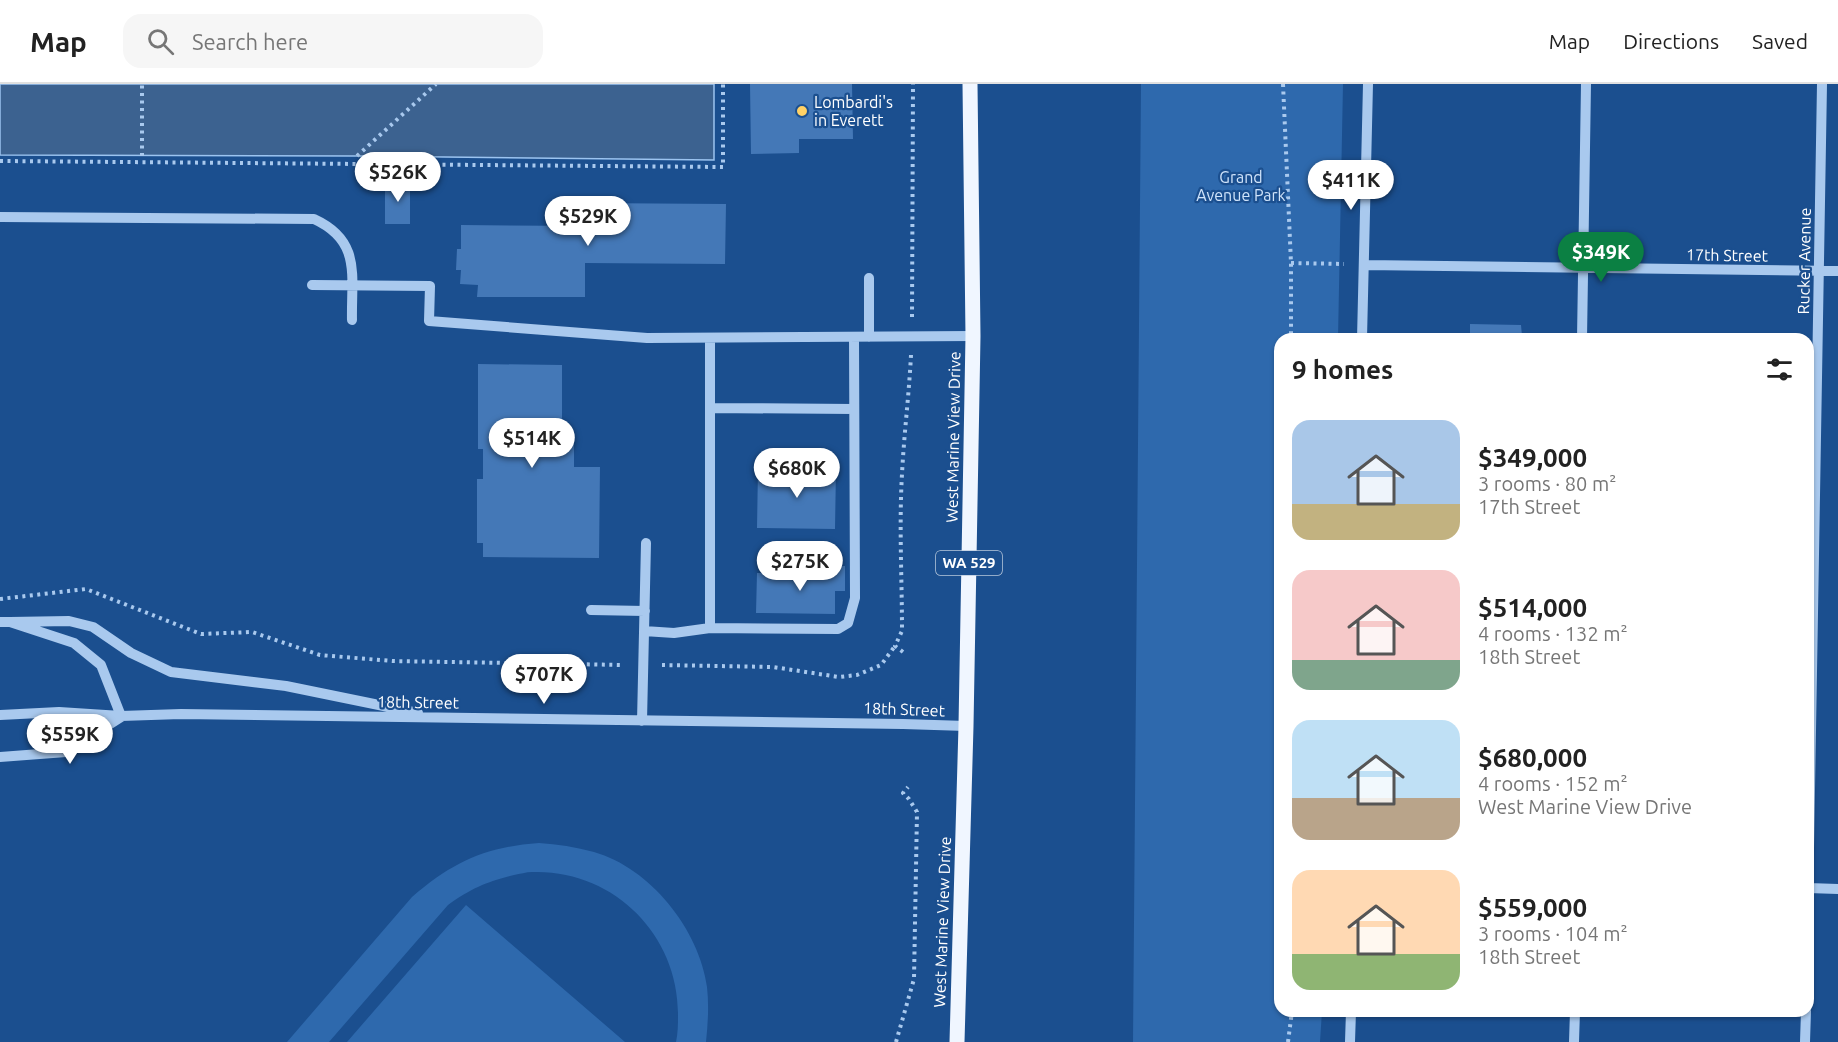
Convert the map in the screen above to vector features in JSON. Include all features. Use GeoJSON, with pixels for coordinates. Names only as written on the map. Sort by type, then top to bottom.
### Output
{"type":"FeatureCollection","features":[{"type":"Feature","properties":{"kind":"main road","name":"West Marine View Drive"},"geometry":{"type":"LineString","coordinates":[[957,1042],[974,336],[970,84]]}},
{"type":"Feature","properties":{"kind":"street"},"geometry":{"type":"LineString","coordinates":[[1362,333],[1368,84]]}},
{"type":"Feature","properties":{"kind":"street"},"geometry":{"type":"LineString","coordinates":[[1582,333],[1586,84]]}},
{"type":"Feature","properties":{"kind":"street","name":"Rucker Avenue"},"geometry":{"type":"LineString","coordinates":[[1814,551],[1822,84]]}},
{"type":"Feature","properties":{"kind":"street"},"geometry":{"type":"LineString","coordinates":[[0,217],[314,219],[327,225],[338,234],[347,247],[351,261],[352,320]]}},
{"type":"Feature","properties":{"kind":"street","name":"17th Street"},"geometry":{"type":"LineString","coordinates":[[1364,265],[1838,272]]}},
{"type":"Feature","properties":{"kind":"street"},"geometry":{"type":"LineString","coordinates":[[869,278],[869,337]]}},
{"type":"Feature","properties":{"kind":"street"},"geometry":{"type":"LineString","coordinates":[[312,285],[430,286],[429,321],[647,338],[974,336]]}},
{"type":"Feature","properties":{"kind":"street"},"geometry":{"type":"LineString","coordinates":[[710,338],[710,628]]}},
{"type":"Feature","properties":{"kind":"street"},"geometry":{"type":"LineString","coordinates":[[645,631],[674,633],[710,628],[838,629],[848,623],[855,598],[854,338]]}},
{"type":"Feature","properties":{"kind":"street"},"geometry":{"type":"LineString","coordinates":[[710,408],[854,409]]}},
{"type":"Feature","properties":{"kind":"street"},"geometry":{"type":"LineString","coordinates":[[642,721],[646,543]]}},
{"type":"Feature","properties":{"kind":"street"},"geometry":{"type":"LineString","coordinates":[[591,610],[645,611]]}},
{"type":"Feature","properties":{"kind":"street"},"geometry":{"type":"LineString","coordinates":[[5,622],[69,621],[93,627],[130,653],[171,672],[286,686],[445,718]]}},
{"type":"Feature","properties":{"kind":"street"},"geometry":{"type":"LineString","coordinates":[[0,757],[66,752],[121,716],[101,665],[74,643],[5,622]]}},
{"type":"Feature","properties":{"kind":"street","name":"18th Street"},"geometry":{"type":"LineString","coordinates":[[0,715],[59,712],[121,716],[181,714],[903,723],[966,726]]}},
{"type":"Feature","properties":{"kind":"street"},"geometry":{"type":"LineString","coordinates":[[1814,888],[1838,889]]}},
{"type":"Feature","properties":{"kind":"street"},"geometry":{"type":"LineString","coordinates":[[1350,1042],[1351,1017]]}},
{"type":"Feature","properties":{"kind":"street"},"geometry":{"type":"LineString","coordinates":[[1574,1042],[1575,1017]]}},
{"type":"Feature","properties":{"kind":"street"},"geometry":{"type":"LineString","coordinates":[[1805,1042],[1806,1017]]}},
{"type":"Feature","properties":{"kind":"path"},"geometry":{"type":"LineString","coordinates":[[142,84],[142,156]]}},
{"type":"Feature","properties":{"kind":"path"},"geometry":{"type":"LineString","coordinates":[[357,156],[436,84]]}},
{"type":"Feature","properties":{"kind":"path"},"geometry":{"type":"LineString","coordinates":[[0,161],[723,167],[723,84]]}},
{"type":"Feature","properties":{"kind":"path"},"geometry":{"type":"LineString","coordinates":[[0,599],[86,590],[201,634],[252,632],[320,655],[392,661],[773,667],[839,677],[857,675],[881,665],[902,631],[902,477],[912,336],[913,84]]}},
{"type":"Feature","properties":{"kind":"path"},"geometry":{"type":"LineString","coordinates":[[1283,84],[1291,263],[1291,333]]}},
{"type":"Feature","properties":{"kind":"path"},"geometry":{"type":"LineString","coordinates":[[1291,263],[1364,265]]}},
{"type":"Feature","properties":{"kind":"path"},"geometry":{"type":"LineString","coordinates":[[894,646],[903,652]]}},
{"type":"Feature","properties":{"kind":"path"},"geometry":{"type":"LineString","coordinates":[[896,1042],[914,979],[916,940],[917,812],[903,793],[908,787]]}},
{"type":"Feature","properties":{"kind":"path"},"geometry":{"type":"LineString","coordinates":[[1288,1042],[1291,1017]]}},
{"type":"Feature","properties":{"kind":"green space","name":"Grand Avenue Park"},"geometry":{"type":"Polygon","coordinates":[[[1141,84],[1343,84],[1338,333],[1274,333],[1274,1017],[1322,1017],[1320,1042],[1133,1042],[1141,84]]]}},
{"type":"Feature","properties":{"kind":"green space"},"geometry":{"type":"Polygon","coordinates":[[[539,843],[594,852],[615,860],[652,886],[668,904],[694,944],[702,965],[708,1001],[706,1042],[676,1042],[678,1015],[675,986],[667,958],[654,934],[636,912],[614,895],[589,882],[562,874],[532,872],[487,883],[448,905],[329,1042],[287,1042],[412,897],[427,885],[471,858],[502,848],[539,843]]]}},
{"type":"Feature","properties":{"kind":"green space"},"geometry":{"type":"Polygon","coordinates":[[[466,905],[625,1042],[347,1042],[466,905]]]}},
{"type":"Feature","properties":{"kind":"shaded area"},"geometry":{"type":"Polygon","coordinates":[[[0,84],[714,84],[714,160],[0,155],[0,84]]]}},
{"type":"Feature","properties":{"kind":"building","name":"Lombardi's in Everett"},"geometry":{"type":"Polygon","coordinates":[[[750,84],[852,84],[853,139],[799,139],[799,153],[751,154],[750,84]]]}},
{"type":"Feature","properties":{"kind":"building"},"geometry":{"type":"Polygon","coordinates":[[[385,183],[410,183],[410,224],[385,224],[385,183]]]}},
{"type":"Feature","properties":{"kind":"building"},"geometry":{"type":"Polygon","coordinates":[[[586,203],[726,204],[725,264],[585,263],[585,297],[477,297],[478,285],[460,284],[461,270],[456,270],[457,249],[461,249],[461,225],[586,226],[586,203]]]}},
{"type":"Feature","properties":{"kind":"building"},"geometry":{"type":"Polygon","coordinates":[[[1470,324],[1521,325],[1522,333],[1470,333],[1470,324]]]}},
{"type":"Feature","properties":{"kind":"building"},"geometry":{"type":"Polygon","coordinates":[[[478,364],[562,365],[562,442],[574,442],[574,467],[600,467],[599,558],[483,557],[483,543],[477,543],[477,479],[483,479],[483,449],[478,449],[478,364]]]}},
{"type":"Feature","properties":{"kind":"building"},"geometry":{"type":"Polygon","coordinates":[[[758,468],[836,469],[835,529],[757,528],[758,468]]]}},
{"type":"Feature","properties":{"kind":"building"},"geometry":{"type":"Polygon","coordinates":[[[823,566],[845,566],[845,591],[835,591],[835,614],[756,613],[757,573],[823,573],[823,566]]]}},
{"type":"Feature","properties":{"kind":"place","name":"Lombardi's in Everett"},"geometry":{"type":"Point","coordinates":[802,111]}}]}
